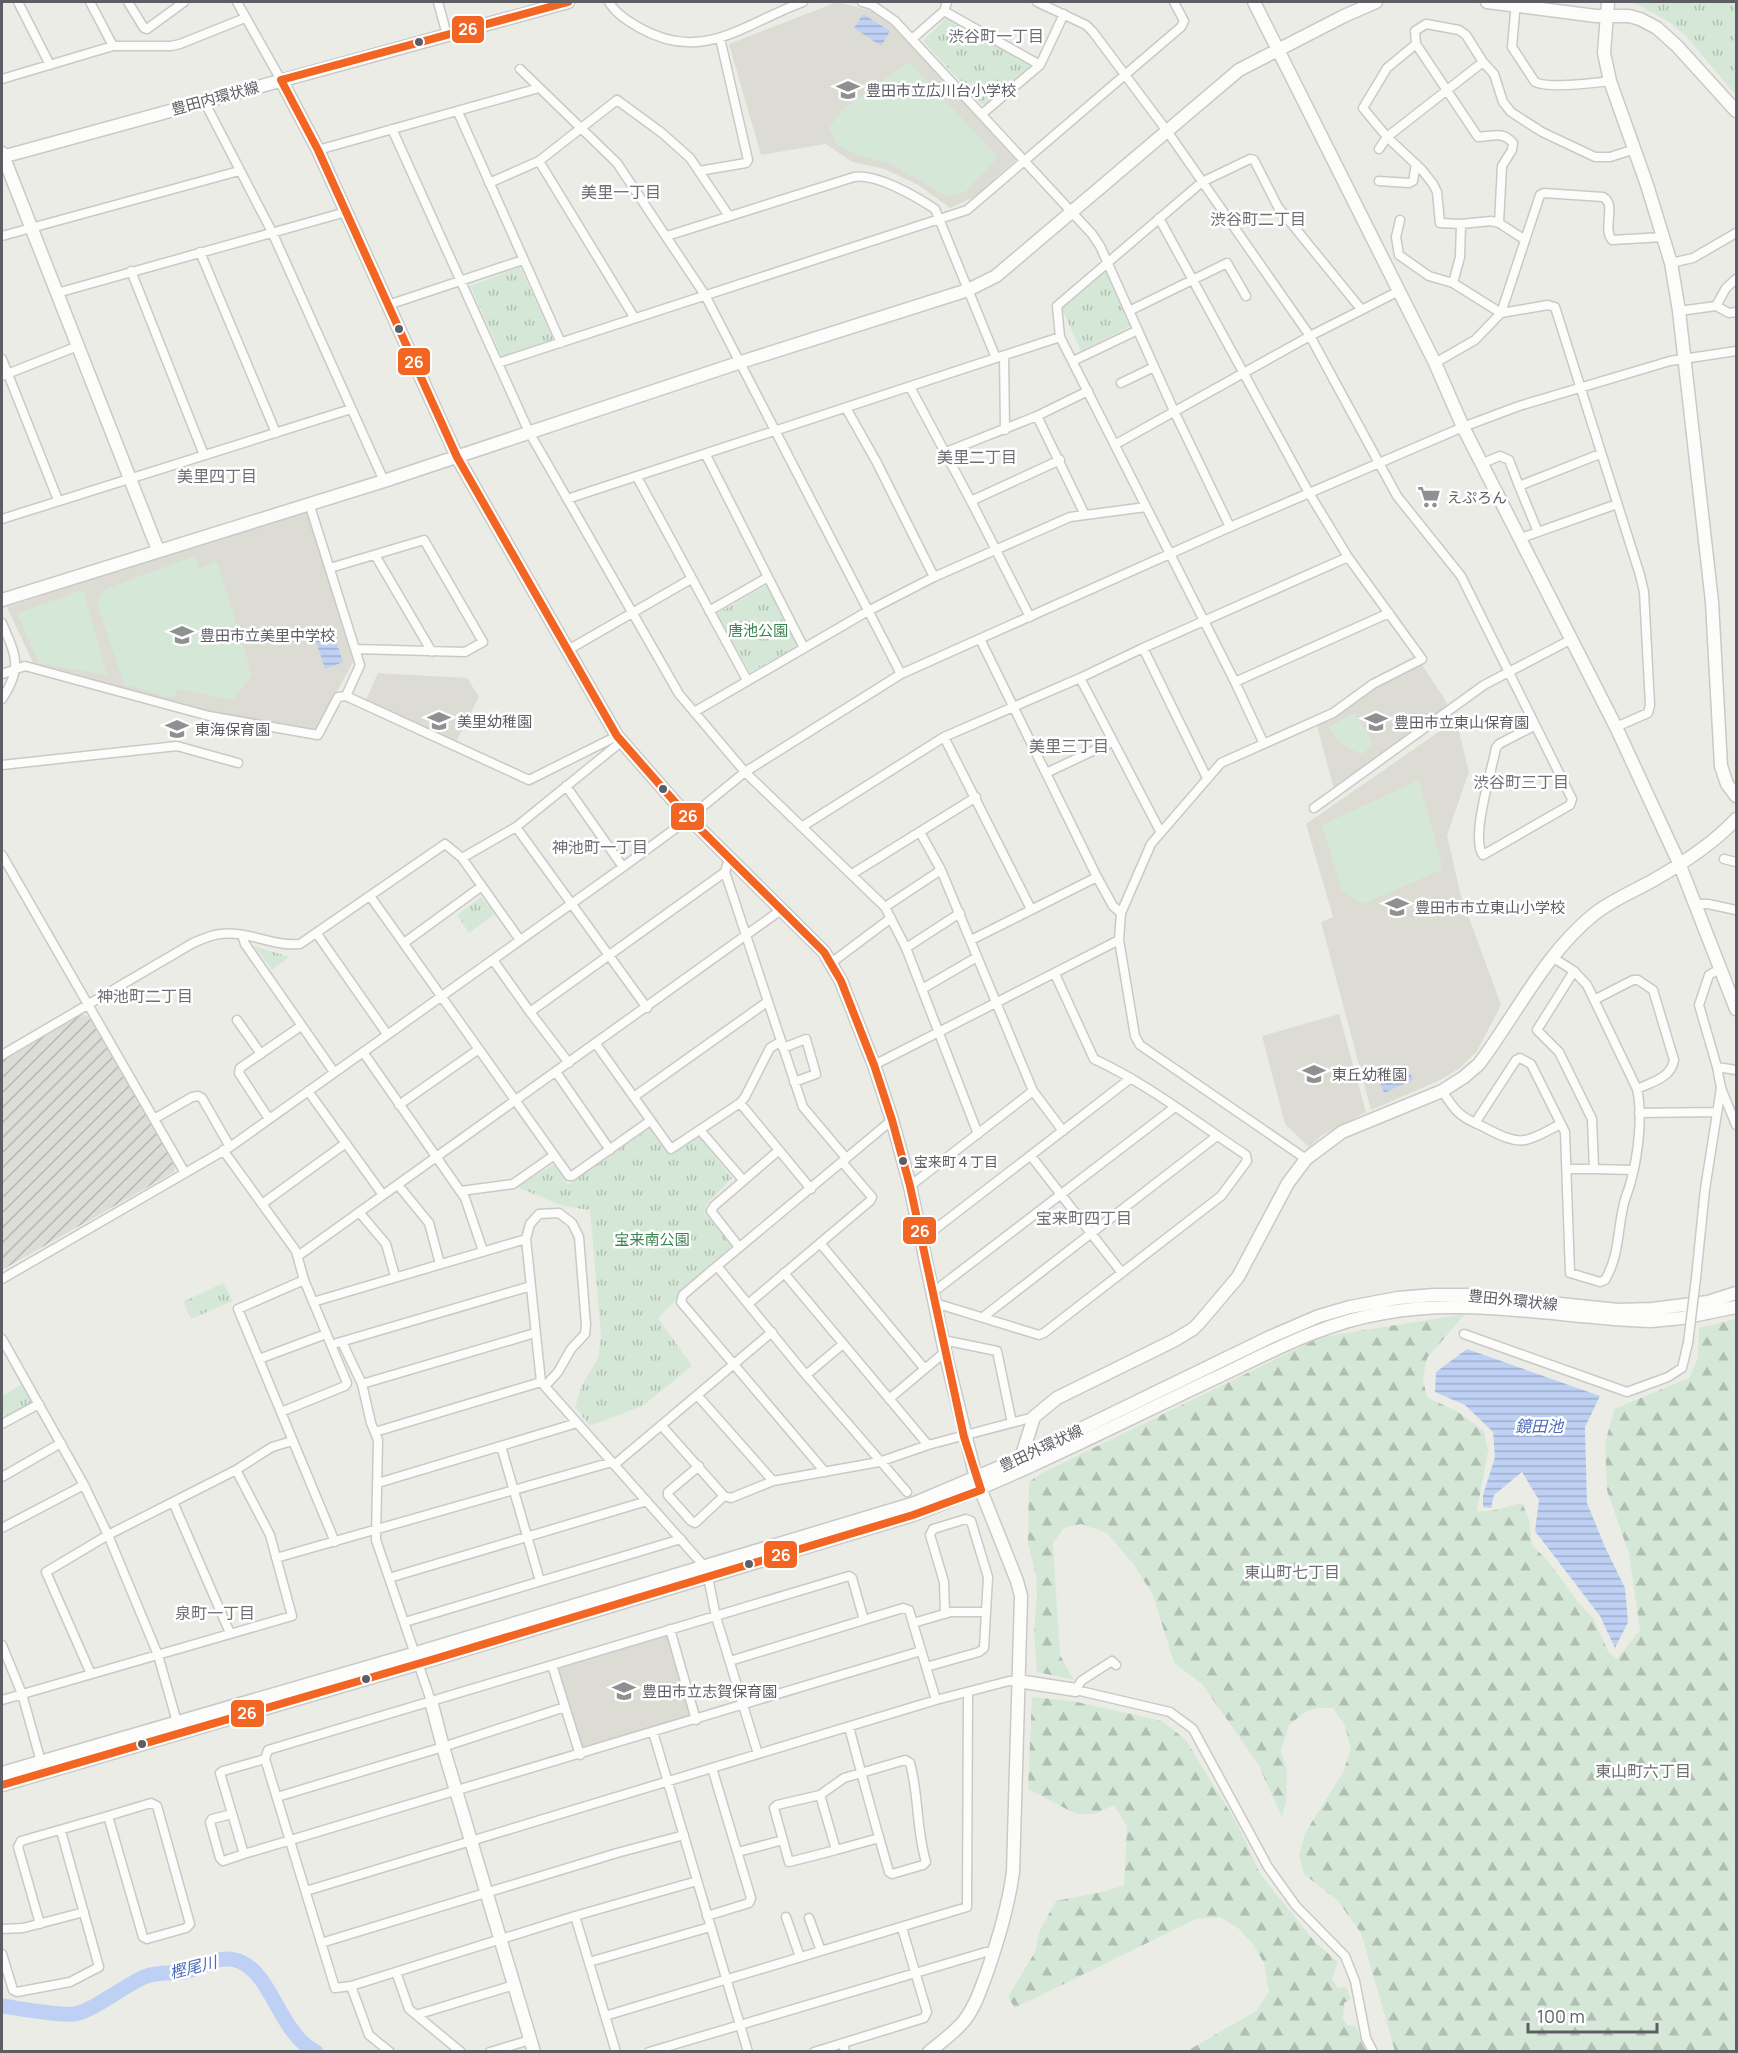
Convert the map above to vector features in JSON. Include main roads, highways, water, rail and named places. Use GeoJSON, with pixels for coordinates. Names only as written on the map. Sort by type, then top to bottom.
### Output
{"type":"FeatureCollection","features":[{"type":"Feature","properties":{"kind":"water"},"geometry":{"type":"Polygon","coordinates":[[[863,14],[890,31],[881,46],[854,28],[863,14]]]}},
{"type":"Feature","properties":{"kind":"water"},"geometry":{"type":"Polygon","coordinates":[[[333,632],[343,662],[325,669],[315,638],[333,632]]]}},
{"type":"Feature","properties":{"kind":"water"},"geometry":{"type":"Polygon","coordinates":[[[1406,1064],[1413,1080],[1384,1093],[1377,1077],[1406,1064]]]}},
{"type":"Feature","properties":{"kind":"water","name":"鏡田池"},"geometry":{"type":"Polygon","coordinates":[[[1467,1349],[1600,1396],[1585,1427],[1587,1503],[1625,1588],[1628,1622],[1615,1648],[1600,1616],[1535,1531],[1539,1500],[1522,1472],[1494,1495],[1491,1508],[1483,1507],[1483,1495],[1495,1457],[1493,1432],[1465,1405],[1435,1392],[1436,1372],[1467,1349]]]}},
{"type":"Feature","properties":{"kind":"waterway","name":"樫尾川"},"geometry":{"type":"LineString","coordinates":[[2,2006],[74,2014],[92,2008],[147,1976],[183,1972],[214,1961],[234,1960],[252,1969],[261,1979],[293,2032],[316,2052]]}},
{"type":"Feature","properties":{"kind":"place","name":"豊田市立広川台小学校"},"geometry":{"type":"Point","coordinates":[848,90]}},
{"type":"Feature","properties":{"kind":"place","name":"えぷろん"},"geometry":{"type":"Point","coordinates":[1429,497]}},
{"type":"Feature","properties":{"kind":"place","name":"豊田市立美里中学校"},"geometry":{"type":"Point","coordinates":[182,635]}},
{"type":"Feature","properties":{"kind":"place","name":"美里幼稚園"},"geometry":{"type":"Point","coordinates":[439,721]}},
{"type":"Feature","properties":{"kind":"place","name":"豊田市立東山保育園"},"geometry":{"type":"Point","coordinates":[1376,722]}},
{"type":"Feature","properties":{"kind":"place","name":"東海保育園"},"geometry":{"type":"Point","coordinates":[177,729]}},
{"type":"Feature","properties":{"kind":"place","name":"豊田市市立東山小学校"},"geometry":{"type":"Point","coordinates":[1397,907]}},
{"type":"Feature","properties":{"kind":"place","name":"東丘幼稚園"},"geometry":{"type":"Point","coordinates":[1314,1074]}},
{"type":"Feature","properties":{"kind":"place","name":"宝来町４丁目"},"geometry":{"type":"Point","coordinates":[903,1161]}},
{"type":"Feature","properties":{"kind":"place","name":"豊田市立志賀保育園"},"geometry":{"type":"Point","coordinates":[624,1691]}},
{"type":"Feature","properties":{"kind":"district","name":"渋谷町一丁目"},"geometry":{"type":"Point","coordinates":[996,36]}},
{"type":"Feature","properties":{"kind":"district","name":"美里一丁目"},"geometry":{"type":"Point","coordinates":[621,192]}},
{"type":"Feature","properties":{"kind":"district","name":"渋谷町二丁目"},"geometry":{"type":"Point","coordinates":[1258,219]}},
{"type":"Feature","properties":{"kind":"district","name":"美里二丁目"},"geometry":{"type":"Point","coordinates":[977,457]}},
{"type":"Feature","properties":{"kind":"district","name":"美里四丁目"},"geometry":{"type":"Point","coordinates":[217,476]}},
{"type":"Feature","properties":{"kind":"district","name":"美里三丁目"},"geometry":{"type":"Point","coordinates":[1069,746]}},
{"type":"Feature","properties":{"kind":"district","name":"渋谷町三丁目"},"geometry":{"type":"Point","coordinates":[1521,782]}},
{"type":"Feature","properties":{"kind":"district","name":"神池町一丁目"},"geometry":{"type":"Point","coordinates":[600,847]}},
{"type":"Feature","properties":{"kind":"district","name":"神池町二丁目"},"geometry":{"type":"Point","coordinates":[145,996]}},
{"type":"Feature","properties":{"kind":"district","name":"宝来町四丁目"},"geometry":{"type":"Point","coordinates":[1084,1218]}},
{"type":"Feature","properties":{"kind":"district","name":"東山町七丁目"},"geometry":{"type":"Point","coordinates":[1292,1572]}},
{"type":"Feature","properties":{"kind":"district","name":"泉町一丁目"},"geometry":{"type":"Point","coordinates":[215,1613]}},
{"type":"Feature","properties":{"kind":"district","name":"東山町六丁目"},"geometry":{"type":"Point","coordinates":[1643,1771]}},
{"type":"Feature","properties":{"kind":"park label","name":"唐池公園"},"geometry":{"type":"Point","coordinates":[758,630]}},
{"type":"Feature","properties":{"kind":"park label","name":"宝来南公園"},"geometry":{"type":"Point","coordinates":[652,1239]}}]}
